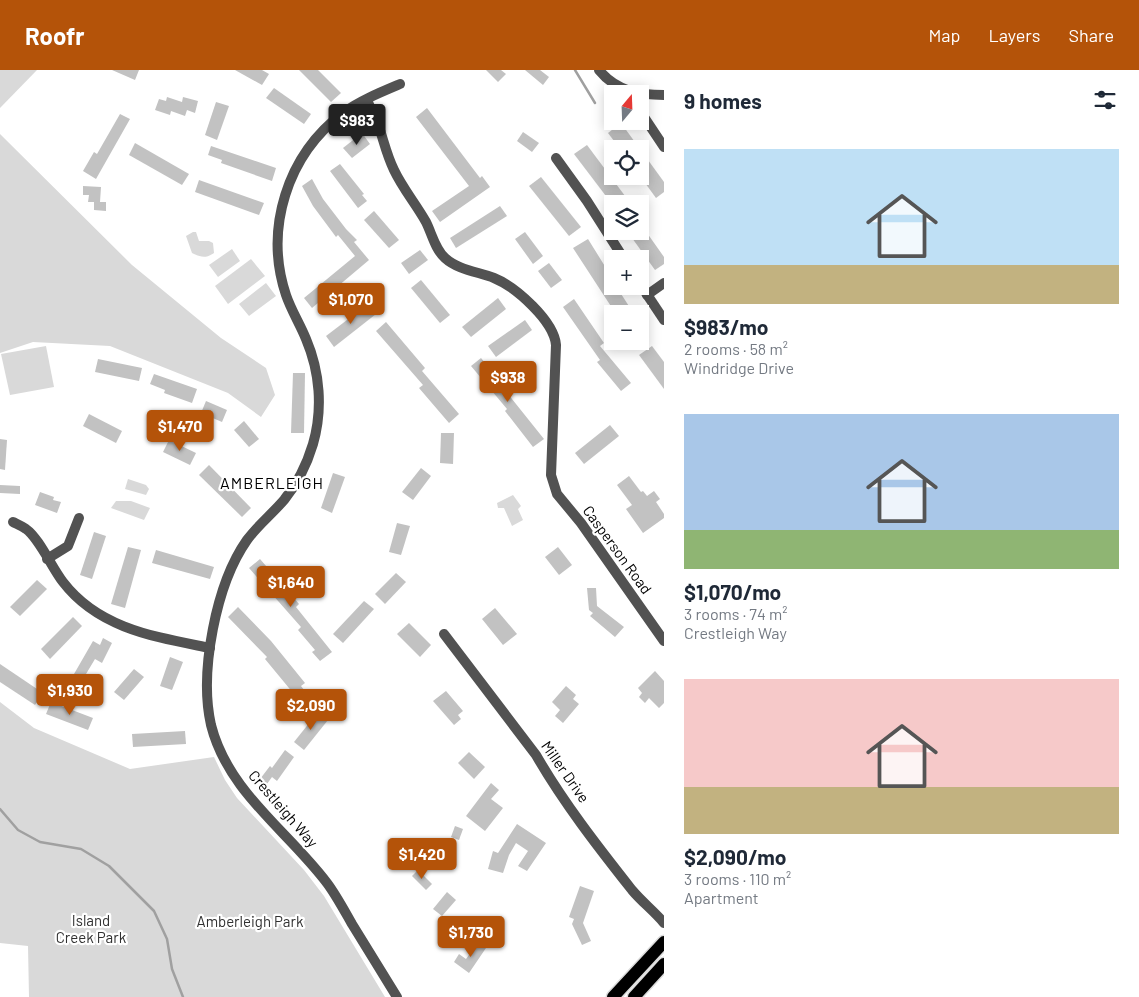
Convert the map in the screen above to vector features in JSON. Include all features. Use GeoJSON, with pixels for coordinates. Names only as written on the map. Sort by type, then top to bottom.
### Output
{"type":"FeatureCollection","features":[{"type":"Feature","properties":{"kind":"main road"},"geometry":{"type":"LineString","coordinates":[[613,997],[664,942]]}},
{"type":"Feature","properties":{"kind":"main road"},"geometry":{"type":"LineString","coordinates":[[634,997],[664,964]]}},
{"type":"Feature","properties":{"kind":"street"},"geometry":{"type":"LineString","coordinates":[[599,70],[611,82],[628,91],[664,95]]}},
{"type":"Feature","properties":{"kind":"street","name":"Crestleigh Way"},"geometry":{"type":"LineString","coordinates":[[397,997],[327,883],[249,797],[230,770],[216,741],[208,709],[207,670],[225,581],[231,566],[249,537],[282,502],[296,483],[308,457],[317,426],[319,395],[315,364],[306,338],[287,298],[279,265],[278,232],[284,197],[297,166],[315,139],[342,114],[400,84]]}},
{"type":"Feature","properties":{"kind":"street","name":"Casperson Road"},"geometry":{"type":"LineString","coordinates":[[367,100],[379,127],[394,171],[425,221],[444,258],[450,262],[495,278],[515,289],[553,332],[556,345],[551,474],[557,494],[581,523],[664,641]]}},
{"type":"Feature","properties":{"kind":"street"},"geometry":{"type":"LineString","coordinates":[[649,124],[664,147]]}},
{"type":"Feature","properties":{"kind":"street"},"geometry":{"type":"LineString","coordinates":[[556,158],[587,201],[618,250]]}},
{"type":"Feature","properties":{"kind":"street"},"geometry":{"type":"LineString","coordinates":[[649,294],[664,283]]}},
{"type":"Feature","properties":{"kind":"street"},"geometry":{"type":"LineString","coordinates":[[647,295],[664,320]]}},
{"type":"Feature","properties":{"kind":"street"},"geometry":{"type":"LineString","coordinates":[[47,559],[68,546],[79,518]]}},
{"type":"Feature","properties":{"kind":"street"},"geometry":{"type":"LineString","coordinates":[[13,522],[29,531],[72,593],[100,615],[140,633],[210,648]]}},
{"type":"Feature","properties":{"kind":"street","name":"Miller Drive"},"geometry":{"type":"LineString","coordinates":[[444,634],[536,755],[582,823],[632,890],[664,923]]}},
{"type":"Feature","properties":{"kind":"green space"},"geometry":{"type":"Polygon","coordinates":[[[0,70],[37,70],[0,108],[0,70]]]}},
{"type":"Feature","properties":{"kind":"green space"},"geometry":{"type":"Polygon","coordinates":[[[0,134],[132,265],[221,338],[266,368],[275,395],[261,417],[228,393],[110,346],[33,342],[0,353],[0,134]]]}},
{"type":"Feature","properties":{"kind":"green space"},"geometry":{"type":"Polygon","coordinates":[[[196,232],[199,241],[213,243],[214,253],[203,257],[192,253],[186,236],[196,232]]]}},
{"type":"Feature","properties":{"kind":"green space"},"geometry":{"type":"Polygon","coordinates":[[[232,249],[240,261],[218,277],[209,265],[232,249]]]}},
{"type":"Feature","properties":{"kind":"green space"},"geometry":{"type":"Polygon","coordinates":[[[251,259],[265,276],[228,304],[215,286],[251,259]]]}},
{"type":"Feature","properties":{"kind":"green space"},"geometry":{"type":"Polygon","coordinates":[[[266,283],[276,296],[249,316],[239,304],[266,283]]]}},
{"type":"Feature","properties":{"kind":"green space"},"geometry":{"type":"Polygon","coordinates":[[[46,346],[54,387],[10,395],[1,354],[46,346]]]}},
{"type":"Feature","properties":{"kind":"green space"},"geometry":{"type":"Polygon","coordinates":[[[128,479],[146,485],[149,489],[146,495],[125,489],[128,479]]]}},
{"type":"Feature","properties":{"kind":"green space"},"geometry":{"type":"Polygon","coordinates":[[[513,495],[521,506],[518,509],[523,520],[512,526],[504,508],[498,508],[497,503],[513,495]]]}},
{"type":"Feature","properties":{"kind":"green space"},"geometry":{"type":"Polygon","coordinates":[[[116,501],[131,501],[150,508],[144,520],[111,508],[116,501]]]}},
{"type":"Feature","properties":{"kind":"green space","name":"Amberleigh Park"},"geometry":{"type":"Polygon","coordinates":[[[0,702],[34,728],[130,769],[214,757],[225,780],[237,798],[304,870],[324,896],[385,997],[29,997],[28,946],[0,943],[0,702]]]}},
{"type":"Feature","properties":{"kind":"building"},"geometry":{"type":"Polygon","coordinates":[[[112,70],[139,70],[135,80],[112,70]]]}},
{"type":"Feature","properties":{"kind":"building"},"geometry":{"type":"Polygon","coordinates":[[[235,70],[262,70],[269,74],[262,85],[235,70]]]}},
{"type":"Feature","properties":{"kind":"building"},"geometry":{"type":"Polygon","coordinates":[[[299,70],[318,70],[341,93],[331,102],[299,70]]]}},
{"type":"Feature","properties":{"kind":"building"},"geometry":{"type":"Polygon","coordinates":[[[486,70],[501,70],[506,74],[498,82],[486,70]]]}},
{"type":"Feature","properties":{"kind":"building"},"geometry":{"type":"Polygon","coordinates":[[[525,70],[540,70],[549,77],[543,85],[525,70]]]}},
{"type":"Feature","properties":{"kind":"building"},"geometry":{"type":"Polygon","coordinates":[[[274,88],[311,114],[304,124],[266,98],[274,88]]]}},
{"type":"Feature","properties":{"kind":"building"},"geometry":{"type":"Polygon","coordinates":[[[167,97],[182,102],[183,97],[198,101],[195,113],[187,110],[185,116],[171,111],[170,115],[155,110],[159,99],[166,101],[167,97]]]}},
{"type":"Feature","properties":{"kind":"building"},"geometry":{"type":"Polygon","coordinates":[[[216,102],[229,106],[217,140],[205,135],[216,102]]]}},
{"type":"Feature","properties":{"kind":"building"},"geometry":{"type":"Polygon","coordinates":[[[427,108],[480,178],[482,176],[490,187],[440,222],[432,211],[469,186],[416,117],[427,108]]]}},
{"type":"Feature","properties":{"kind":"building"},"geometry":{"type":"Polygon","coordinates":[[[120,114],[130,119],[96,179],[83,171],[94,152],[97,154],[120,114]]]}},
{"type":"Feature","properties":{"kind":"building"},"geometry":{"type":"Polygon","coordinates":[[[612,130],[626,130],[633,140],[613,140],[608,133],[612,130]]]}},
{"type":"Feature","properties":{"kind":"building"},"geometry":{"type":"Polygon","coordinates":[[[523,132],[539,143],[532,152],[517,141],[523,132]]]}},
{"type":"Feature","properties":{"kind":"building"},"geometry":{"type":"Polygon","coordinates":[[[362,133],[370,144],[352,158],[343,148],[362,133]]]}},
{"type":"Feature","properties":{"kind":"building"},"geometry":{"type":"Polygon","coordinates":[[[135,143],[189,174],[182,185],[129,155],[135,143]]]}},
{"type":"Feature","properties":{"kind":"building"},"geometry":{"type":"Polygon","coordinates":[[[587,145],[604,168],[604,185],[617,185],[624,195],[605,195],[574,154],[587,145]]]}},
{"type":"Feature","properties":{"kind":"building"},"geometry":{"type":"Polygon","coordinates":[[[211,146],[276,168],[272,181],[221,163],[222,160],[208,155],[211,146]]]}},
{"type":"Feature","properties":{"kind":"building"},"geometry":{"type":"Polygon","coordinates":[[[649,161],[664,182],[664,192],[656,198],[647,185],[649,185],[649,161]]]}},
{"type":"Feature","properties":{"kind":"building"},"geometry":{"type":"Polygon","coordinates":[[[340,164],[364,194],[362,195],[367,201],[358,208],[330,171],[340,164]]]}},
{"type":"Feature","properties":{"kind":"building"},"geometry":{"type":"Polygon","coordinates":[[[541,177],[581,227],[569,236],[529,186],[541,177]]]}},
{"type":"Feature","properties":{"kind":"building"},"geometry":{"type":"Polygon","coordinates":[[[312,179],[323,199],[357,240],[354,242],[369,260],[312,308],[304,298],[355,256],[338,235],[336,237],[313,206],[302,186],[312,179]]]}},
{"type":"Feature","properties":{"kind":"building"},"geometry":{"type":"Polygon","coordinates":[[[199,180],[264,203],[259,215],[195,192],[199,180]]]}},
{"type":"Feature","properties":{"kind":"building"},"geometry":{"type":"Polygon","coordinates":[[[83,186],[101,187],[100,202],[106,202],[106,211],[94,210],[94,202],[88,202],[89,195],[83,195],[83,186]]]}},
{"type":"Feature","properties":{"kind":"building"},"geometry":{"type":"Polygon","coordinates":[[[500,206],[507,216],[456,248],[450,238],[500,206]]]}},
{"type":"Feature","properties":{"kind":"building"},"geometry":{"type":"Polygon","coordinates":[[[374,211],[399,240],[389,248],[364,220],[374,211]]]}},
{"type":"Feature","properties":{"kind":"building"},"geometry":{"type":"Polygon","coordinates":[[[525,232],[543,256],[533,264],[515,239],[525,232]]]}},
{"type":"Feature","properties":{"kind":"building"},"geometry":{"type":"Polygon","coordinates":[[[649,236],[664,257],[664,264],[655,270],[649,262],[649,250],[641,250],[633,240],[649,240],[649,236]]]}},
{"type":"Feature","properties":{"kind":"building"},"geometry":{"type":"Polygon","coordinates":[[[588,239],[604,265],[604,295],[622,295],[628,305],[610,305],[573,248],[588,239]]]}},
{"type":"Feature","properties":{"kind":"building"},"geometry":{"type":"Polygon","coordinates":[[[420,250],[428,260],[409,274],[401,263],[420,250]]]}},
{"type":"Feature","properties":{"kind":"building"},"geometry":{"type":"Polygon","coordinates":[[[549,263],[562,280],[551,288],[538,271],[549,263]]]}},
{"type":"Feature","properties":{"kind":"building"},"geometry":{"type":"Polygon","coordinates":[[[421,280],[450,315],[440,323],[411,288],[421,280]]]}},
{"type":"Feature","properties":{"kind":"building"},"geometry":{"type":"Polygon","coordinates":[[[498,298],[506,309],[471,337],[462,327],[498,298]]]}},
{"type":"Feature","properties":{"kind":"building"},"geometry":{"type":"Polygon","coordinates":[[[574,299],[604,343],[600,346],[631,383],[621,391],[597,362],[600,360],[563,307],[574,299]]]}},
{"type":"Feature","properties":{"kind":"building"},"geometry":{"type":"Polygon","coordinates":[[[368,304],[376,314],[334,347],[326,336],[368,304]]]}},
{"type":"Feature","properties":{"kind":"building"},"geometry":{"type":"Polygon","coordinates":[[[525,320],[532,330],[496,357],[488,346],[525,320]]]}},
{"type":"Feature","properties":{"kind":"building"},"geometry":{"type":"Polygon","coordinates":[[[386,322],[425,368],[422,371],[459,414],[449,423],[419,388],[423,385],[376,331],[386,322]]]}},
{"type":"Feature","properties":{"kind":"building"},"geometry":{"type":"Polygon","coordinates":[[[652,346],[664,362],[664,389],[639,355],[649,350],[652,346]]]}},
{"type":"Feature","properties":{"kind":"building"},"geometry":{"type":"Polygon","coordinates":[[[481,358],[544,439],[533,447],[505,411],[507,409],[471,366],[481,358]]]}},
{"type":"Feature","properties":{"kind":"building"},"geometry":{"type":"Polygon","coordinates":[[[98,359],[142,368],[139,381],[95,372],[98,359]]]}},
{"type":"Feature","properties":{"kind":"building"},"geometry":{"type":"Polygon","coordinates":[[[293,373],[305,373],[304,433],[291,433],[293,373]]]}},
{"type":"Feature","properties":{"kind":"building"},"geometry":{"type":"Polygon","coordinates":[[[154,374],[197,389],[192,403],[164,393],[165,390],[150,384],[154,374]]]}},
{"type":"Feature","properties":{"kind":"building"},"geometry":{"type":"Polygon","coordinates":[[[206,401],[227,410],[222,422],[201,413],[206,401]]]}},
{"type":"Feature","properties":{"kind":"building"},"geometry":{"type":"Polygon","coordinates":[[[89,414],[122,431],[116,443],[83,426],[89,414]]]}},
{"type":"Feature","properties":{"kind":"building"},"geometry":{"type":"Polygon","coordinates":[[[244,421],[259,439],[249,447],[234,430],[244,421]]]}},
{"type":"Feature","properties":{"kind":"building"},"geometry":{"type":"Polygon","coordinates":[[[610,425],[619,436],[584,464],[575,453],[610,425]]]}},
{"type":"Feature","properties":{"kind":"building"},"geometry":{"type":"Polygon","coordinates":[[[441,433],[454,433],[453,464],[440,463],[441,433]]]}},
{"type":"Feature","properties":{"kind":"building"},"geometry":{"type":"Polygon","coordinates":[[[0,439],[7,440],[5,470],[0,469],[0,439]]]}},
{"type":"Feature","properties":{"kind":"building"},"geometry":{"type":"Polygon","coordinates":[[[169,440],[196,453],[190,465],[163,452],[169,440]]]}},
{"type":"Feature","properties":{"kind":"building"},"geometry":{"type":"Polygon","coordinates":[[[209,465],[251,508],[242,517],[199,475],[209,465]]]}},
{"type":"Feature","properties":{"kind":"building"},"geometry":{"type":"Polygon","coordinates":[[[421,468],[431,476],[413,500],[402,492],[421,468]]]}},
{"type":"Feature","properties":{"kind":"building"},"geometry":{"type":"Polygon","coordinates":[[[333,473],[345,477],[332,513],[321,508],[333,473]]]}},
{"type":"Feature","properties":{"kind":"building"},"geometry":{"type":"Polygon","coordinates":[[[629,476],[641,492],[643,491],[647,496],[654,491],[660,499],[656,502],[664,514],[664,518],[643,533],[626,509],[632,505],[617,485],[629,476]]]}},
{"type":"Feature","properties":{"kind":"building"},"geometry":{"type":"Polygon","coordinates":[[[0,485],[20,486],[20,494],[0,493],[0,485]]]}},
{"type":"Feature","properties":{"kind":"building"},"geometry":{"type":"Polygon","coordinates":[[[40,492],[54,497],[53,500],[61,502],[57,513],[35,505],[40,492]]]}},
{"type":"Feature","properties":{"kind":"building"},"geometry":{"type":"Polygon","coordinates":[[[397,523],[410,526],[401,555],[389,552],[397,523]]]}},
{"type":"Feature","properties":{"kind":"building"},"geometry":{"type":"Polygon","coordinates":[[[94,532],[106,536],[92,579],[80,575],[94,532]]]}},
{"type":"Feature","properties":{"kind":"building"},"geometry":{"type":"Polygon","coordinates":[[[128,547],[141,550],[125,608],[111,604],[128,547]]]}},
{"type":"Feature","properties":{"kind":"building"},"geometry":{"type":"Polygon","coordinates":[[[558,547],[572,565],[559,575],[545,557],[558,547]]]}},
{"type":"Feature","properties":{"kind":"building"},"geometry":{"type":"Polygon","coordinates":[[[156,550],[214,567],[210,579],[152,563],[156,550]]]}},
{"type":"Feature","properties":{"kind":"building"},"geometry":{"type":"Polygon","coordinates":[[[260,559],[299,604],[296,607],[332,652],[320,661],[312,652],[315,650],[298,630],[301,627],[249,568],[260,559]]]}},
{"type":"Feature","properties":{"kind":"building"},"geometry":{"type":"Polygon","coordinates":[[[396,573],[406,582],[385,604],[375,594],[396,573]]]}},
{"type":"Feature","properties":{"kind":"building"},"geometry":{"type":"Polygon","coordinates":[[[37,580],[47,589],[20,616],[10,607],[37,580]]]}},
{"type":"Feature","properties":{"kind":"building"},"geometry":{"type":"Polygon","coordinates":[[[587,588],[596,588],[597,606],[624,627],[615,637],[590,616],[593,613],[589,610],[587,588]]]}},
{"type":"Feature","properties":{"kind":"building"},"geometry":{"type":"Polygon","coordinates":[[[364,601],[374,609],[343,643],[333,634],[364,601]]]}},
{"type":"Feature","properties":{"kind":"building"},"geometry":{"type":"Polygon","coordinates":[[[238,607],[271,641],[305,683],[301,686],[311,699],[303,705],[265,659],[267,657],[228,617],[238,607]]]}},
{"type":"Feature","properties":{"kind":"building"},"geometry":{"type":"Polygon","coordinates":[[[495,608],[517,634],[503,645],[482,619],[495,608]]]}},
{"type":"Feature","properties":{"kind":"building"},"geometry":{"type":"Polygon","coordinates":[[[73,617],[82,626],[50,659],[41,649],[73,617]]]}},
{"type":"Feature","properties":{"kind":"building"},"geometry":{"type":"Polygon","coordinates":[[[409,623],[431,645],[420,657],[397,634],[409,623]]]}},
{"type":"Feature","properties":{"kind":"building"},"geometry":{"type":"Polygon","coordinates":[[[103,638],[112,643],[102,663],[95,659],[83,679],[74,674],[93,641],[100,645],[103,638]]]}},
{"type":"Feature","properties":{"kind":"building"},"geometry":{"type":"Polygon","coordinates":[[[170,657],[183,662],[172,690],[160,686],[170,657]]]}},
{"type":"Feature","properties":{"kind":"building"},"geometry":{"type":"Polygon","coordinates":[[[0,664],[43,693],[35,705],[0,682],[0,664]]]}},
{"type":"Feature","properties":{"kind":"building"},"geometry":{"type":"Polygon","coordinates":[[[134,669],[144,677],[124,700],[114,692],[134,669]]]}},
{"type":"Feature","properties":{"kind":"building"},"geometry":{"type":"Polygon","coordinates":[[[655,671],[664,681],[664,703],[659,708],[649,698],[645,703],[639,697],[642,693],[638,688],[655,671]]]}},
{"type":"Feature","properties":{"kind":"building"},"geometry":{"type":"Polygon","coordinates":[[[566,686],[576,695],[573,699],[579,704],[563,723],[555,716],[560,710],[552,702],[566,686]]]}},
{"type":"Feature","properties":{"kind":"building"},"geometry":{"type":"Polygon","coordinates":[[[446,691],[463,711],[458,715],[461,719],[454,725],[433,701],[446,691]]]}},
{"type":"Feature","properties":{"kind":"building"},"geometry":{"type":"Polygon","coordinates":[[[51,702],[93,718],[88,730],[46,714],[51,702]]]}},
{"type":"Feature","properties":{"kind":"building"},"geometry":{"type":"Polygon","coordinates":[[[318,712],[328,720],[304,750],[294,742],[318,712]]]}},
{"type":"Feature","properties":{"kind":"building"},"geometry":{"type":"Polygon","coordinates":[[[185,731],[186,744],[133,747],[132,734],[185,731]]]}},
{"type":"Feature","properties":{"kind":"building"},"geometry":{"type":"Polygon","coordinates":[[[285,750],[294,757],[277,781],[272,777],[264,788],[257,783],[270,766],[272,768],[285,750]]]}},
{"type":"Feature","properties":{"kind":"building"},"geometry":{"type":"Polygon","coordinates":[[[469,752],[485,767],[474,779],[458,763],[469,752]]]}},
{"type":"Feature","properties":{"kind":"building"},"geometry":{"type":"Polygon","coordinates":[[[491,783],[499,790],[491,799],[503,808],[485,831],[466,816],[491,783]]]}},
{"type":"Feature","properties":{"kind":"building"},"geometry":{"type":"Polygon","coordinates":[[[517,824],[546,843],[527,871],[518,866],[528,851],[516,843],[509,855],[503,873],[488,869],[493,851],[498,853],[517,824]]]}},
{"type":"Feature","properties":{"kind":"building"},"geometry":{"type":"Polygon","coordinates":[[[455,826],[463,829],[459,840],[451,837],[455,826]]]}},
{"type":"Feature","properties":{"kind":"building"},"geometry":{"type":"Polygon","coordinates":[[[418,870],[432,884],[426,890],[412,876],[418,870]]]}},
{"type":"Feature","properties":{"kind":"building"},"geometry":{"type":"Polygon","coordinates":[[[580,886],[594,891],[583,923],[591,941],[582,945],[572,924],[574,919],[569,917],[580,886]]]}},
{"type":"Feature","properties":{"kind":"building"},"geometry":{"type":"Polygon","coordinates":[[[447,892],[456,900],[442,916],[433,909],[447,892]]]}},
{"type":"Feature","properties":{"kind":"building"},"geometry":{"type":"Polygon","coordinates":[[[478,942],[486,948],[469,973],[454,962],[459,954],[466,959],[478,942]]]}},
{"type":"Feature","properties":{"kind":"waterway"},"geometry":{"type":"LineString","coordinates":[[575,70],[595,103]]}},
{"type":"Feature","properties":{"kind":"waterway"},"geometry":{"type":"LineString","coordinates":[[0,809],[18,830],[40,842],[81,849],[109,866],[154,911],[167,939],[172,969],[183,997]]}},
{"type":"Feature","properties":{"kind":"district","name":"AMBERLEIGH"},"geometry":{"type":"Point","coordinates":[272,483]}},
{"type":"Feature","properties":{"kind":"park label","name":"Island Creek Park"},"geometry":{"type":"Point","coordinates":[91,930]}}]}
